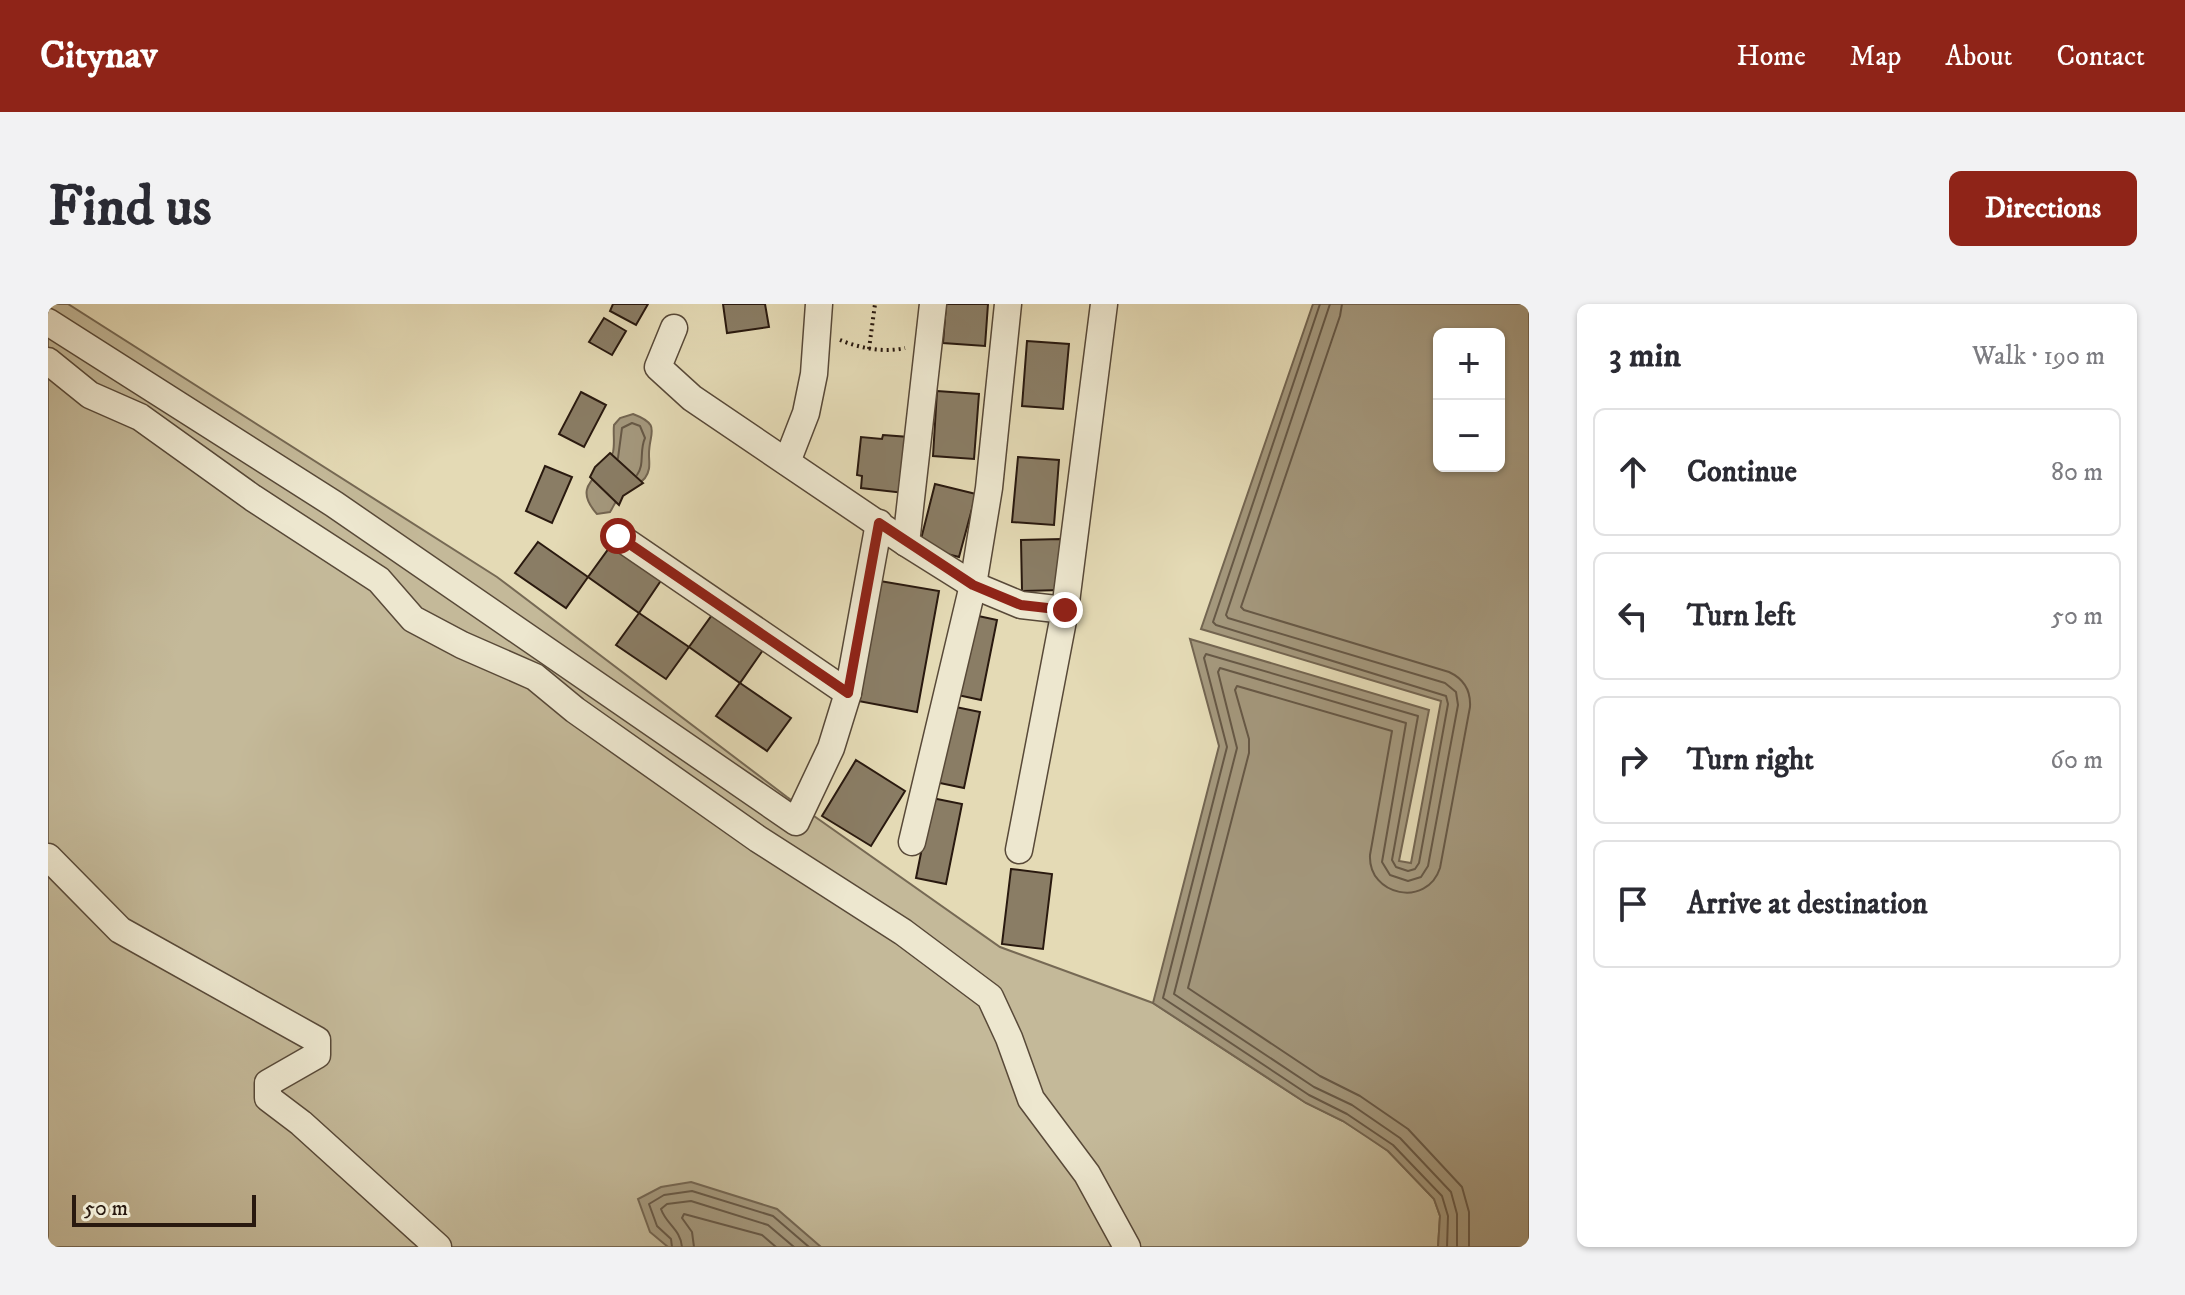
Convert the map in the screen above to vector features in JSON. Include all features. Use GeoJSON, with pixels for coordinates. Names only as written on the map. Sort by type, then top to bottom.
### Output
{"type":"FeatureCollection","features":[{"type":"Feature","properties":{"kind":"street"},"geometry":{"type":"LineString","coordinates":[[906,543],[933,304]]}},
{"type":"Feature","properties":{"kind":"street"},"geometry":{"type":"LineString","coordinates":[[912,842],[973,585],[989,488],[1008,304]]}},
{"type":"Feature","properties":{"kind":"street"},"geometry":{"type":"LineString","coordinates":[[1019,850],[1065,610],[1104,304]]}},
{"type":"Feature","properties":{"kind":"street"},"geometry":{"type":"LineString","coordinates":[[787,462],[806,413],[814,374],[818,308]]}},
{"type":"Feature","properties":{"kind":"street"},"geometry":{"type":"LineString","coordinates":[[48,322],[334,504],[796,822],[831,748],[848,693],[879,523]]}},
{"type":"Feature","properties":{"kind":"street"},"geometry":{"type":"LineString","coordinates":[[674,328],[658,367],[692,398],[973,585],[1021,605],[1065,610]]}},
{"type":"Feature","properties":{"kind":"street"},"geometry":{"type":"LineString","coordinates":[[48,361],[90,395],[140,417],[253,498],[379,580],[413,619],[462,645],[535,677],[575,710],[731,820],[903,932],[990,997],[1031,1099],[1087,1174],[1127,1247]]}},
{"type":"Feature","properties":{"kind":"street"},"geometry":{"type":"LineString","coordinates":[[618,536],[848,693]]}},
{"type":"Feature","properties":{"kind":"street"},"geometry":{"type":"LineString","coordinates":[[48,857],[120,930],[317,1040],[317,1055],[268,1083],[268,1098],[301,1123],[438,1247]]}},
{"type":"Feature","properties":{"kind":"path"},"geometry":{"type":"LineString","coordinates":[[869,349],[875,304]]}},
{"type":"Feature","properties":{"kind":"path"},"geometry":{"type":"LineString","coordinates":[[818,308],[829,336],[859,348],[896,351],[929,343]]}},
{"type":"Feature","properties":{"kind":"shaded area"},"geometry":{"type":"Polygon","coordinates":[[[48,304],[68,304],[497,577],[787,797],[1000,947],[1153,1003],[1306,1103],[1368,1137],[1388,1151],[1434,1199],[1440,1216],[1438,1247],[48,1247],[48,304]]]}},
{"type":"Feature","properties":{"kind":"water"},"geometry":{"type":"Polygon","coordinates":[[[1313,304],[1529,304],[1529,1247],[1438,1247],[1440,1216],[1434,1199],[1388,1151],[1343,1121],[1306,1103],[1153,1003],[1219,746],[1190,639],[1429,710],[1399,861],[1411,863],[1441,701],[1201,629],[1313,304]]]}},
{"type":"Feature","properties":{"kind":"water"},"geometry":{"type":"Polygon","coordinates":[[[633,414],[651,426],[648,472],[643,480],[620,496],[610,512],[597,514],[589,503],[588,487],[613,452],[614,425],[620,418],[633,414]]]}},
{"type":"Feature","properties":{"kind":"water"},"geometry":{"type":"Polygon","coordinates":[[[691,1182],[777,1209],[821,1247],[668,1247],[650,1232],[638,1199],[661,1187],[691,1182]]]}},
{"type":"Feature","properties":{"kind":"building"},"geometry":{"type":"Polygon","coordinates":[[[613,304],[648,304],[636,325],[610,311],[613,304]]]}},
{"type":"Feature","properties":{"kind":"building"},"geometry":{"type":"Polygon","coordinates":[[[723,304],[765,304],[769,327],[727,333],[723,304]]]}},
{"type":"Feature","properties":{"kind":"building"},"geometry":{"type":"Polygon","coordinates":[[[946,304],[988,304],[985,346],[943,343],[946,304]]]}},
{"type":"Feature","properties":{"kind":"building"},"geometry":{"type":"Polygon","coordinates":[[[604,318],[626,331],[612,355],[589,342],[604,318]]]}},
{"type":"Feature","properties":{"kind":"building"},"geometry":{"type":"Polygon","coordinates":[[[1027,341],[1069,344],[1063,409],[1022,406],[1027,341]]]}},
{"type":"Feature","properties":{"kind":"building"},"geometry":{"type":"Polygon","coordinates":[[[937,391],[979,394],[974,459],[933,456],[937,391]]]}},
{"type":"Feature","properties":{"kind":"building"},"geometry":{"type":"Polygon","coordinates":[[[581,392],[606,405],[584,447],[559,434],[581,392]]]}},
{"type":"Feature","properties":{"kind":"building"},"geometry":{"type":"Polygon","coordinates":[[[883,435],[909,437],[904,493],[861,488],[862,476],[857,475],[861,437],[882,439],[883,435]]]}},
{"type":"Feature","properties":{"kind":"building"},"geometry":{"type":"Polygon","coordinates":[[[610,453],[643,483],[623,496],[619,505],[590,477],[595,467],[610,453]]]}},
{"type":"Feature","properties":{"kind":"building"},"geometry":{"type":"Polygon","coordinates":[[[1018,457],[1059,460],[1054,525],[1012,522],[1018,457]]]}},
{"type":"Feature","properties":{"kind":"building"},"geometry":{"type":"Polygon","coordinates":[[[545,466],[572,477],[552,523],[526,511],[545,466]]]}},
{"type":"Feature","properties":{"kind":"building"},"geometry":{"type":"Polygon","coordinates":[[[935,484],[976,494],[959,557],[919,547],[935,484]]]}},
{"type":"Feature","properties":{"kind":"building"},"geometry":{"type":"Polygon","coordinates":[[[1061,539],[1063,590],[1022,591],[1021,540],[1061,539]]]}},
{"type":"Feature","properties":{"kind":"building"},"geometry":{"type":"Polygon","coordinates":[[[538,542],[588,577],[566,608],[515,573],[538,542]]]}},
{"type":"Feature","properties":{"kind":"building"},"geometry":{"type":"Polygon","coordinates":[[[612,544],[662,579],[639,613],[588,577],[612,544]]]}},
{"type":"Feature","properties":{"kind":"building"},"geometry":{"type":"Polygon","coordinates":[[[874,580],[939,591],[917,712],[853,700],[874,580]]]}},
{"type":"Feature","properties":{"kind":"building"},"geometry":{"type":"Polygon","coordinates":[[[639,613],[689,647],[666,679],[616,645],[639,613]]]}},
{"type":"Feature","properties":{"kind":"building"},"geometry":{"type":"Polygon","coordinates":[[[969,614],[997,620],[981,700],[953,694],[969,614]]]}},
{"type":"Feature","properties":{"kind":"building"},"geometry":{"type":"Polygon","coordinates":[[[712,615],[763,650],[740,683],[689,647],[712,615]]]}},
{"type":"Feature","properties":{"kind":"building"},"geometry":{"type":"Polygon","coordinates":[[[740,683],[791,718],[767,751],[716,716],[740,683]]]}},
{"type":"Feature","properties":{"kind":"building"},"geometry":{"type":"Polygon","coordinates":[[[951,706],[980,712],[964,788],[935,782],[951,706]]]}},
{"type":"Feature","properties":{"kind":"building"},"geometry":{"type":"Polygon","coordinates":[[[856,760],[905,791],[871,846],[822,816],[856,760]]]}},
{"type":"Feature","properties":{"kind":"building"},"geometry":{"type":"Polygon","coordinates":[[[932,798],[962,804],[946,884],[916,878],[932,798]]]}},
{"type":"Feature","properties":{"kind":"building"},"geometry":{"type":"Polygon","coordinates":[[[1011,869],[1052,874],[1043,949],[1002,944],[1011,869]]]}},
{"type":"Feature","properties":{"kind":"route"},"geometry":{"type":"LineString","coordinates":[[618,536],[848,693],[879,523],[973,585],[1021,605],[1065,610]]}}]}
